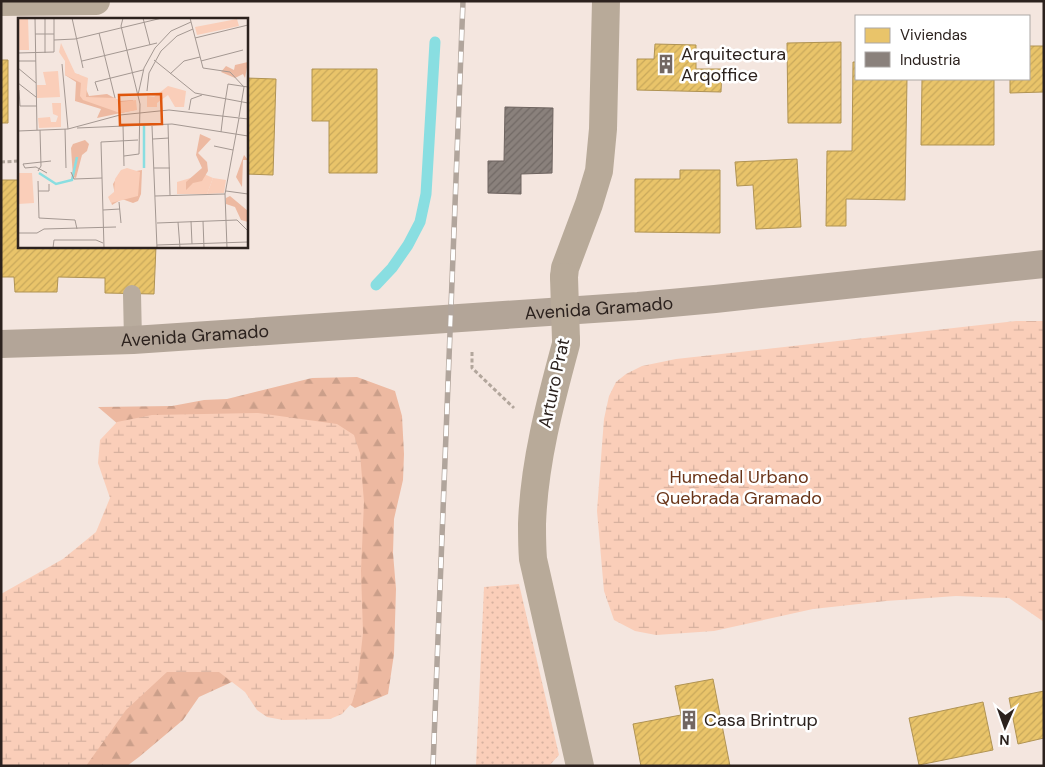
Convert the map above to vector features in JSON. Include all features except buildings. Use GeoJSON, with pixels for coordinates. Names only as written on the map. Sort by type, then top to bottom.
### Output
{"type":"FeatureCollection","features":[{"type":"Feature","properties":{"kind":"main road","name":"Avenida Gramado"},"geometry":{"type":"LineString","coordinates":[[1,344],[133,340],[715,299],[1044,264]]}},
{"type":"Feature","properties":{"kind":"street"},"geometry":{"type":"LineString","coordinates":[[1,2],[96,1]]}},
{"type":"Feature","properties":{"kind":"street","name":"Arturo Prat"},"geometry":{"type":"LineString","coordinates":[[580,766],[533,558],[532,524],[539,454],[549,405],[566,340],[565,268],[599,171],[603,129],[606,1]]}},
{"type":"Feature","properties":{"kind":"lane"},"geometry":{"type":"LineString","coordinates":[[132,294],[133,340]]}},
{"type":"Feature","properties":{"kind":"path"},"geometry":{"type":"LineString","coordinates":[[1,162],[18,161]]}},
{"type":"Feature","properties":{"kind":"path"},"geometry":{"type":"LineString","coordinates":[[474,317],[472,368],[518,411]]}},
{"type":"Feature","properties":{"kind":"green space","name":"Humedal Urbano Quebrada Gramado"},"geometry":{"type":"Polygon","coordinates":[[[1016,321],[1044,321],[1044,622],[1009,598],[956,596],[813,609],[714,631],[656,635],[635,631],[614,620],[604,591],[597,511],[604,419],[609,396],[616,382],[626,374],[642,366],[676,359],[1016,321]]]}},
{"type":"Feature","properties":{"kind":"green space"},"geometry":{"type":"Polygon","coordinates":[[[357,377],[395,391],[402,416],[403,480],[394,519],[393,553],[396,589],[394,654],[388,694],[355,708],[304,675],[234,681],[199,697],[183,720],[127,766],[1,766],[128,517],[139,442],[98,407],[172,406],[204,400],[227,399],[312,378],[357,377]]]}},
{"type":"Feature","properties":{"kind":"green space"},"geometry":{"type":"Polygon","coordinates":[[[258,413],[337,424],[354,435],[360,453],[364,502],[361,571],[363,633],[357,686],[352,703],[342,714],[330,719],[283,720],[267,717],[257,710],[245,692],[219,672],[167,672],[126,710],[86,766],[1,766],[1,594],[63,559],[96,532],[110,498],[98,463],[100,440],[117,422],[152,415],[258,413]]]}},
{"type":"Feature","properties":{"kind":"green space"},"geometry":{"type":"Polygon","coordinates":[[[519,584],[559,755],[549,766],[476,766],[484,587],[519,584]]]}},
{"type":"Feature","properties":{"kind":"waterway"},"geometry":{"type":"LineString","coordinates":[[376,285],[392,268],[408,245],[420,222],[426,194],[435,42]]}},
{"type":"Feature","properties":{"kind":"railway"},"geometry":{"type":"LineString","coordinates":[[433,766],[463,1]]}},
{"type":"Feature","properties":{"kind":"place","name":"Arquitectura Arqoffice"},"geometry":{"type":"Point","coordinates":[666,64]}},
{"type":"Feature","properties":{"kind":"place","name":"Casa Brintrup"},"geometry":{"type":"Point","coordinates":[689,720]}}]}
